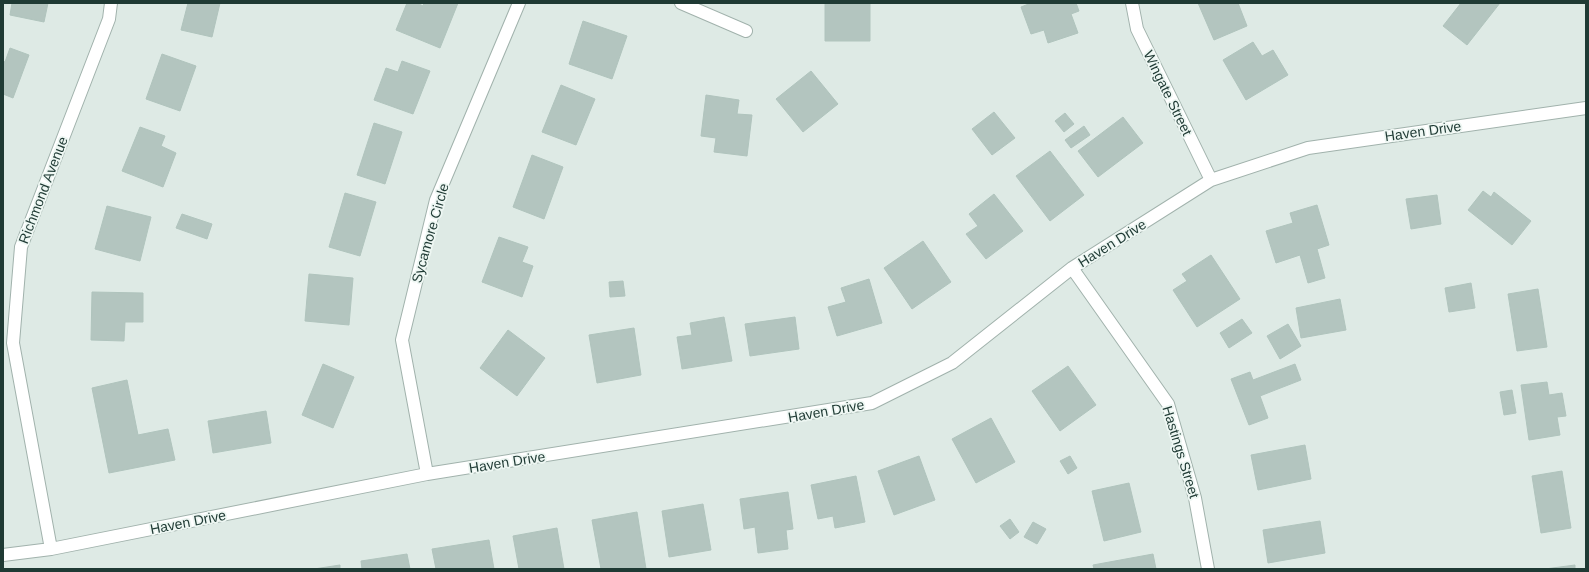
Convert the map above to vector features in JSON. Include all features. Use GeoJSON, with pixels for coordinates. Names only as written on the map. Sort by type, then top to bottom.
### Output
{"type":"FeatureCollection","features":[{"type":"Feature","properties":{"kind":"street","name":"Richmond Avenue"},"geometry":{"type":"LineString","coordinates":[[51,549],[13,343],[21,247],[109,18],[111,3]]}},
{"type":"Feature","properties":{"kind":"street","name":"Sycamore Circle"},"geometry":{"type":"LineString","coordinates":[[427,474],[402,340],[436,200],[519,3]]}},
{"type":"Feature","properties":{"kind":"street"},"geometry":{"type":"LineString","coordinates":[[682,3],[746,31]]}},
{"type":"Feature","properties":{"kind":"street","name":"Wingate Street"},"geometry":{"type":"LineString","coordinates":[[1132,3],[1137,28],[1211,180]]}},
{"type":"Feature","properties":{"kind":"street","name":"Haven Drive"},"geometry":{"type":"LineString","coordinates":[[3,555],[51,549],[427,474],[872,403],[952,363],[1072,268],[1211,180],[1308,148],[1586,108]]}},
{"type":"Feature","properties":{"kind":"street","name":"Hastings Street"},"geometry":{"type":"LineString","coordinates":[[1072,268],[1168,404],[1195,498],[1208,569]]}},
{"type":"Feature","properties":{"kind":"building"},"geometry":{"type":"Polygon","coordinates":[[[12,3],[48,3],[44,22],[10,15],[12,3]]]}},
{"type":"Feature","properties":{"kind":"building"},"geometry":{"type":"Polygon","coordinates":[[[188,3],[220,3],[212,37],[181,30],[188,3]]]}},
{"type":"Feature","properties":{"kind":"building"},"geometry":{"type":"Polygon","coordinates":[[[407,3],[417,3],[423,6],[424,3],[458,3],[440,48],[396,30],[407,3]]]}},
{"type":"Feature","properties":{"kind":"building"},"geometry":{"type":"Polygon","coordinates":[[[825,3],[870,3],[870,41],[825,41],[825,3]]]}},
{"type":"Feature","properties":{"kind":"building"},"geometry":{"type":"Polygon","coordinates":[[[1031,3],[1076,3],[1079,11],[1071,14],[1078,33],[1048,43],[1044,30],[1031,34],[1021,7],[1031,3]]]}},
{"type":"Feature","properties":{"kind":"building"},"geometry":{"type":"Polygon","coordinates":[[[1198,3],[1238,3],[1247,26],[1214,40],[1198,3]]]}},
{"type":"Feature","properties":{"kind":"building"},"geometry":{"type":"Polygon","coordinates":[[[1461,3],[1500,3],[1467,45],[1443,26],[1461,3]]]}},
{"type":"Feature","properties":{"kind":"building"},"geometry":{"type":"Polygon","coordinates":[[[583,21],[627,36],[612,79],[569,64],[583,21]]]}},
{"type":"Feature","properties":{"kind":"building"},"geometry":{"type":"Polygon","coordinates":[[[1253,42],[1262,56],[1273,50],[1288,75],[1246,100],[1223,60],[1253,42]]]}},
{"type":"Feature","properties":{"kind":"building"},"geometry":{"type":"Polygon","coordinates":[[[10,48],[29,55],[13,98],[3,94],[3,61],[5,62],[10,48]]]}},
{"type":"Feature","properties":{"kind":"building"},"geometry":{"type":"Polygon","coordinates":[[[162,54],[196,66],[180,111],[146,99],[162,54]]]}},
{"type":"Feature","properties":{"kind":"building"},"geometry":{"type":"Polygon","coordinates":[[[402,61],[430,71],[413,114],[374,100],[386,68],[398,72],[402,61]]]}},
{"type":"Feature","properties":{"kind":"building"},"geometry":{"type":"Polygon","coordinates":[[[811,71],[838,104],[803,132],[776,99],[811,71]]]}},
{"type":"Feature","properties":{"kind":"building"},"geometry":{"type":"Polygon","coordinates":[[[561,85],[595,99],[576,145],[542,132],[561,85]]]}},
{"type":"Feature","properties":{"kind":"building"},"geometry":{"type":"Polygon","coordinates":[[[706,95],[739,100],[737,114],[752,115],[747,156],[714,152],[716,138],[701,136],[706,95]]]}},
{"type":"Feature","properties":{"kind":"building"},"geometry":{"type":"Polygon","coordinates":[[[994,112],[1015,138],[992,155],[972,129],[994,112]]]}},
{"type":"Feature","properties":{"kind":"building"},"geometry":{"type":"Polygon","coordinates":[[[1065,113],[1074,124],[1064,132],[1055,121],[1065,113]]]}},
{"type":"Feature","properties":{"kind":"building"},"geometry":{"type":"Polygon","coordinates":[[[1123,117],[1143,143],[1098,177],[1078,151],[1123,117]]]}},
{"type":"Feature","properties":{"kind":"building"},"geometry":{"type":"Polygon","coordinates":[[[374,123],[402,132],[385,184],[357,175],[374,123]]]}},
{"type":"Feature","properties":{"kind":"building"},"geometry":{"type":"Polygon","coordinates":[[[1084,126],[1090,135],[1071,148],[1065,140],[1084,126]]]}},
{"type":"Feature","properties":{"kind":"building"},"geometry":{"type":"Polygon","coordinates":[[[140,127],[165,136],[161,146],[176,153],[163,187],[122,171],[140,127]]]}},
{"type":"Feature","properties":{"kind":"building"},"geometry":{"type":"Polygon","coordinates":[[[1050,151],[1084,195],[1050,221],[1016,176],[1050,151]]]}},
{"type":"Feature","properties":{"kind":"building"},"geometry":{"type":"Polygon","coordinates":[[[532,155],[563,167],[544,219],[513,207],[532,155]]]}},
{"type":"Feature","properties":{"kind":"building"},"geometry":{"type":"Polygon","coordinates":[[[1483,191],[1491,197],[1494,192],[1531,221],[1512,245],[1468,210],[1483,191]]]}},
{"type":"Feature","properties":{"kind":"building"},"geometry":{"type":"Polygon","coordinates":[[[345,193],[376,202],[360,256],[329,247],[345,193]]]}},
{"type":"Feature","properties":{"kind":"building"},"geometry":{"type":"Polygon","coordinates":[[[994,194],[1023,231],[986,259],[966,234],[978,226],[969,214],[994,194]]]}},
{"type":"Feature","properties":{"kind":"building"},"geometry":{"type":"Polygon","coordinates":[[[1437,195],[1441,224],[1411,229],[1406,199],[1437,195]]]}},
{"type":"Feature","properties":{"kind":"building"},"geometry":{"type":"Polygon","coordinates":[[[1317,205],[1329,245],[1317,249],[1325,278],[1308,283],[1300,255],[1276,263],[1266,231],[1293,223],[1290,213],[1317,205]]]}},
{"type":"Feature","properties":{"kind":"building"},"geometry":{"type":"Polygon","coordinates":[[[107,206],[151,217],[140,261],[95,249],[107,206]]]}},
{"type":"Feature","properties":{"kind":"building"},"geometry":{"type":"Polygon","coordinates":[[[182,214],[212,224],[207,239],[176,228],[182,214]]]}},
{"type":"Feature","properties":{"kind":"building"},"geometry":{"type":"Polygon","coordinates":[[[499,237],[528,247],[522,262],[533,266],[522,297],[482,282],[499,237]]]}},
{"type":"Feature","properties":{"kind":"building"},"geometry":{"type":"Polygon","coordinates":[[[923,241],[951,282],[912,309],[884,268],[923,241]]]}},
{"type":"Feature","properties":{"kind":"building"},"geometry":{"type":"Polygon","coordinates":[[[1211,255],[1240,299],[1197,327],[1173,290],[1187,281],[1182,274],[1211,255]]]}},
{"type":"Feature","properties":{"kind":"building"},"geometry":{"type":"Polygon","coordinates":[[[309,274],[353,278],[349,325],[305,321],[309,274]]]}},
{"type":"Feature","properties":{"kind":"building"},"geometry":{"type":"Polygon","coordinates":[[[869,279],[882,323],[837,336],[828,307],[846,302],[841,288],[869,279]]]}},
{"type":"Feature","properties":{"kind":"building"},"geometry":{"type":"Polygon","coordinates":[[[623,281],[625,296],[610,297],[609,282],[623,281]]]}},
{"type":"Feature","properties":{"kind":"building"},"geometry":{"type":"Polygon","coordinates":[[[1471,283],[1475,308],[1449,312],[1445,288],[1471,283]]]}},
{"type":"Feature","properties":{"kind":"building"},"geometry":{"type":"Polygon","coordinates":[[[1538,289],[1547,347],[1517,351],[1508,294],[1538,289]]]}},
{"type":"Feature","properties":{"kind":"building"},"geometry":{"type":"Polygon","coordinates":[[[92,292],[143,293],[143,322],[125,322],[124,341],[91,340],[92,292]]]}},
{"type":"Feature","properties":{"kind":"building"},"geometry":{"type":"Polygon","coordinates":[[[1340,299],[1346,330],[1301,338],[1296,308],[1340,299]]]}},
{"type":"Feature","properties":{"kind":"building"},"geometry":{"type":"Polygon","coordinates":[[[724,317],[732,361],[682,369],[677,337],[692,335],[690,323],[724,317]]]}},
{"type":"Feature","properties":{"kind":"building"},"geometry":{"type":"Polygon","coordinates":[[[795,317],[799,349],[750,356],[745,324],[795,317]]]}},
{"type":"Feature","properties":{"kind":"building"},"geometry":{"type":"Polygon","coordinates":[[[1242,319],[1252,333],[1229,348],[1220,333],[1242,319]]]}},
{"type":"Feature","properties":{"kind":"building"},"geometry":{"type":"Polygon","coordinates":[[[1288,324],[1301,346],[1280,359],[1267,336],[1288,324]]]}},
{"type":"Feature","properties":{"kind":"building"},"geometry":{"type":"Polygon","coordinates":[[[634,328],[641,375],[597,383],[589,335],[634,328]]]}},
{"type":"Feature","properties":{"kind":"building"},"geometry":{"type":"Polygon","coordinates":[[[508,330],[545,358],[517,396],[480,368],[508,330]]]}},
{"type":"Feature","properties":{"kind":"building"},"geometry":{"type":"Polygon","coordinates":[[[323,364],[354,377],[333,428],[302,415],[323,364]]]}},
{"type":"Feature","properties":{"kind":"building"},"geometry":{"type":"Polygon","coordinates":[[[1295,364],[1301,380],[1260,396],[1268,418],[1249,425],[1231,379],[1250,372],[1253,380],[1295,364]]]}},
{"type":"Feature","properties":{"kind":"building"},"geometry":{"type":"Polygon","coordinates":[[[1068,366],[1096,405],[1060,431],[1032,391],[1068,366]]]}},
{"type":"Feature","properties":{"kind":"building"},"geometry":{"type":"Polygon","coordinates":[[[127,380],[138,435],[168,429],[175,460],[109,473],[92,388],[127,380]]]}},
{"type":"Feature","properties":{"kind":"building"},"geometry":{"type":"Polygon","coordinates":[[[1547,382],[1549,395],[1562,393],[1566,416],[1557,417],[1560,435],[1529,440],[1521,385],[1547,382]]]}},
{"type":"Feature","properties":{"kind":"building"},"geometry":{"type":"Polygon","coordinates":[[[1512,390],[1516,413],[1504,415],[1500,392],[1512,390]]]}},
{"type":"Feature","properties":{"kind":"building"},"geometry":{"type":"Polygon","coordinates":[[[266,411],[271,443],[213,453],[208,421],[266,411]]]}},
{"type":"Feature","properties":{"kind":"building"},"geometry":{"type":"Polygon","coordinates":[[[991,418],[1015,462],[976,483],[952,439],[991,418]]]}},
{"type":"Feature","properties":{"kind":"building"},"geometry":{"type":"Polygon","coordinates":[[[1305,445],[1311,479],[1258,490],[1251,455],[1305,445]]]}},
{"type":"Feature","properties":{"kind":"building"},"geometry":{"type":"Polygon","coordinates":[[[919,456],[935,500],[894,515],[878,471],[919,456]]]}},
{"type":"Feature","properties":{"kind":"building"},"geometry":{"type":"Polygon","coordinates":[[[1070,456],[1077,468],[1068,474],[1060,461],[1070,456]]]}},
{"type":"Feature","properties":{"kind":"building"},"geometry":{"type":"Polygon","coordinates":[[[1562,471],[1571,528],[1541,533],[1532,476],[1562,471]]]}},
{"type":"Feature","properties":{"kind":"building"},"geometry":{"type":"Polygon","coordinates":[[[856,476],[865,522],[835,528],[833,516],[818,519],[811,485],[856,476]]]}},
{"type":"Feature","properties":{"kind":"building"},"geometry":{"type":"Polygon","coordinates":[[[1129,483],[1141,532],[1104,541],[1092,491],[1129,483]]]}},
{"type":"Feature","properties":{"kind":"building"},"geometry":{"type":"Polygon","coordinates":[[[788,492],[793,529],[786,530],[788,549],[758,553],[755,527],[744,529],[740,499],[788,492]]]}},
{"type":"Feature","properties":{"kind":"building"},"geometry":{"type":"Polygon","coordinates":[[[703,504],[711,550],[669,557],[662,511],[703,504]]]}},
{"type":"Feature","properties":{"kind":"building"},"geometry":{"type":"Polygon","coordinates":[[[637,512],[646,569],[601,569],[592,520],[637,512]]]}},
{"type":"Feature","properties":{"kind":"building"},"geometry":{"type":"Polygon","coordinates":[[[1010,519],[1019,532],[1010,539],[1000,526],[1010,519]]]}},
{"type":"Feature","properties":{"kind":"building"},"geometry":{"type":"Polygon","coordinates":[[[1320,521],[1325,553],[1268,563],[1263,530],[1320,521]]]}},
{"type":"Feature","properties":{"kind":"building"},"geometry":{"type":"Polygon","coordinates":[[[1033,522],[1046,529],[1037,544],[1024,537],[1033,522]]]}},
{"type":"Feature","properties":{"kind":"building"},"geometry":{"type":"Polygon","coordinates":[[[557,528],[564,569],[519,569],[513,536],[557,528]]]}},
{"type":"Feature","properties":{"kind":"building"},"geometry":{"type":"Polygon","coordinates":[[[489,540],[494,569],[436,569],[432,549],[489,540]]]}},
{"type":"Feature","properties":{"kind":"building"},"geometry":{"type":"Polygon","coordinates":[[[407,554],[410,569],[362,569],[361,561],[407,554]]]}},
{"type":"Feature","properties":{"kind":"building"},"geometry":{"type":"Polygon","coordinates":[[[1153,554],[1156,569],[1094,569],[1093,565],[1153,554]]]}},
{"type":"Feature","properties":{"kind":"building"},"geometry":{"type":"Polygon","coordinates":[[[340,565],[340,569],[314,569],[340,565]]]}},
{"type":"Feature","properties":{"kind":"building"},"geometry":{"type":"Polygon","coordinates":[[[1575,565],[1575,569],[1545,569],[1575,565]]]}}]}
